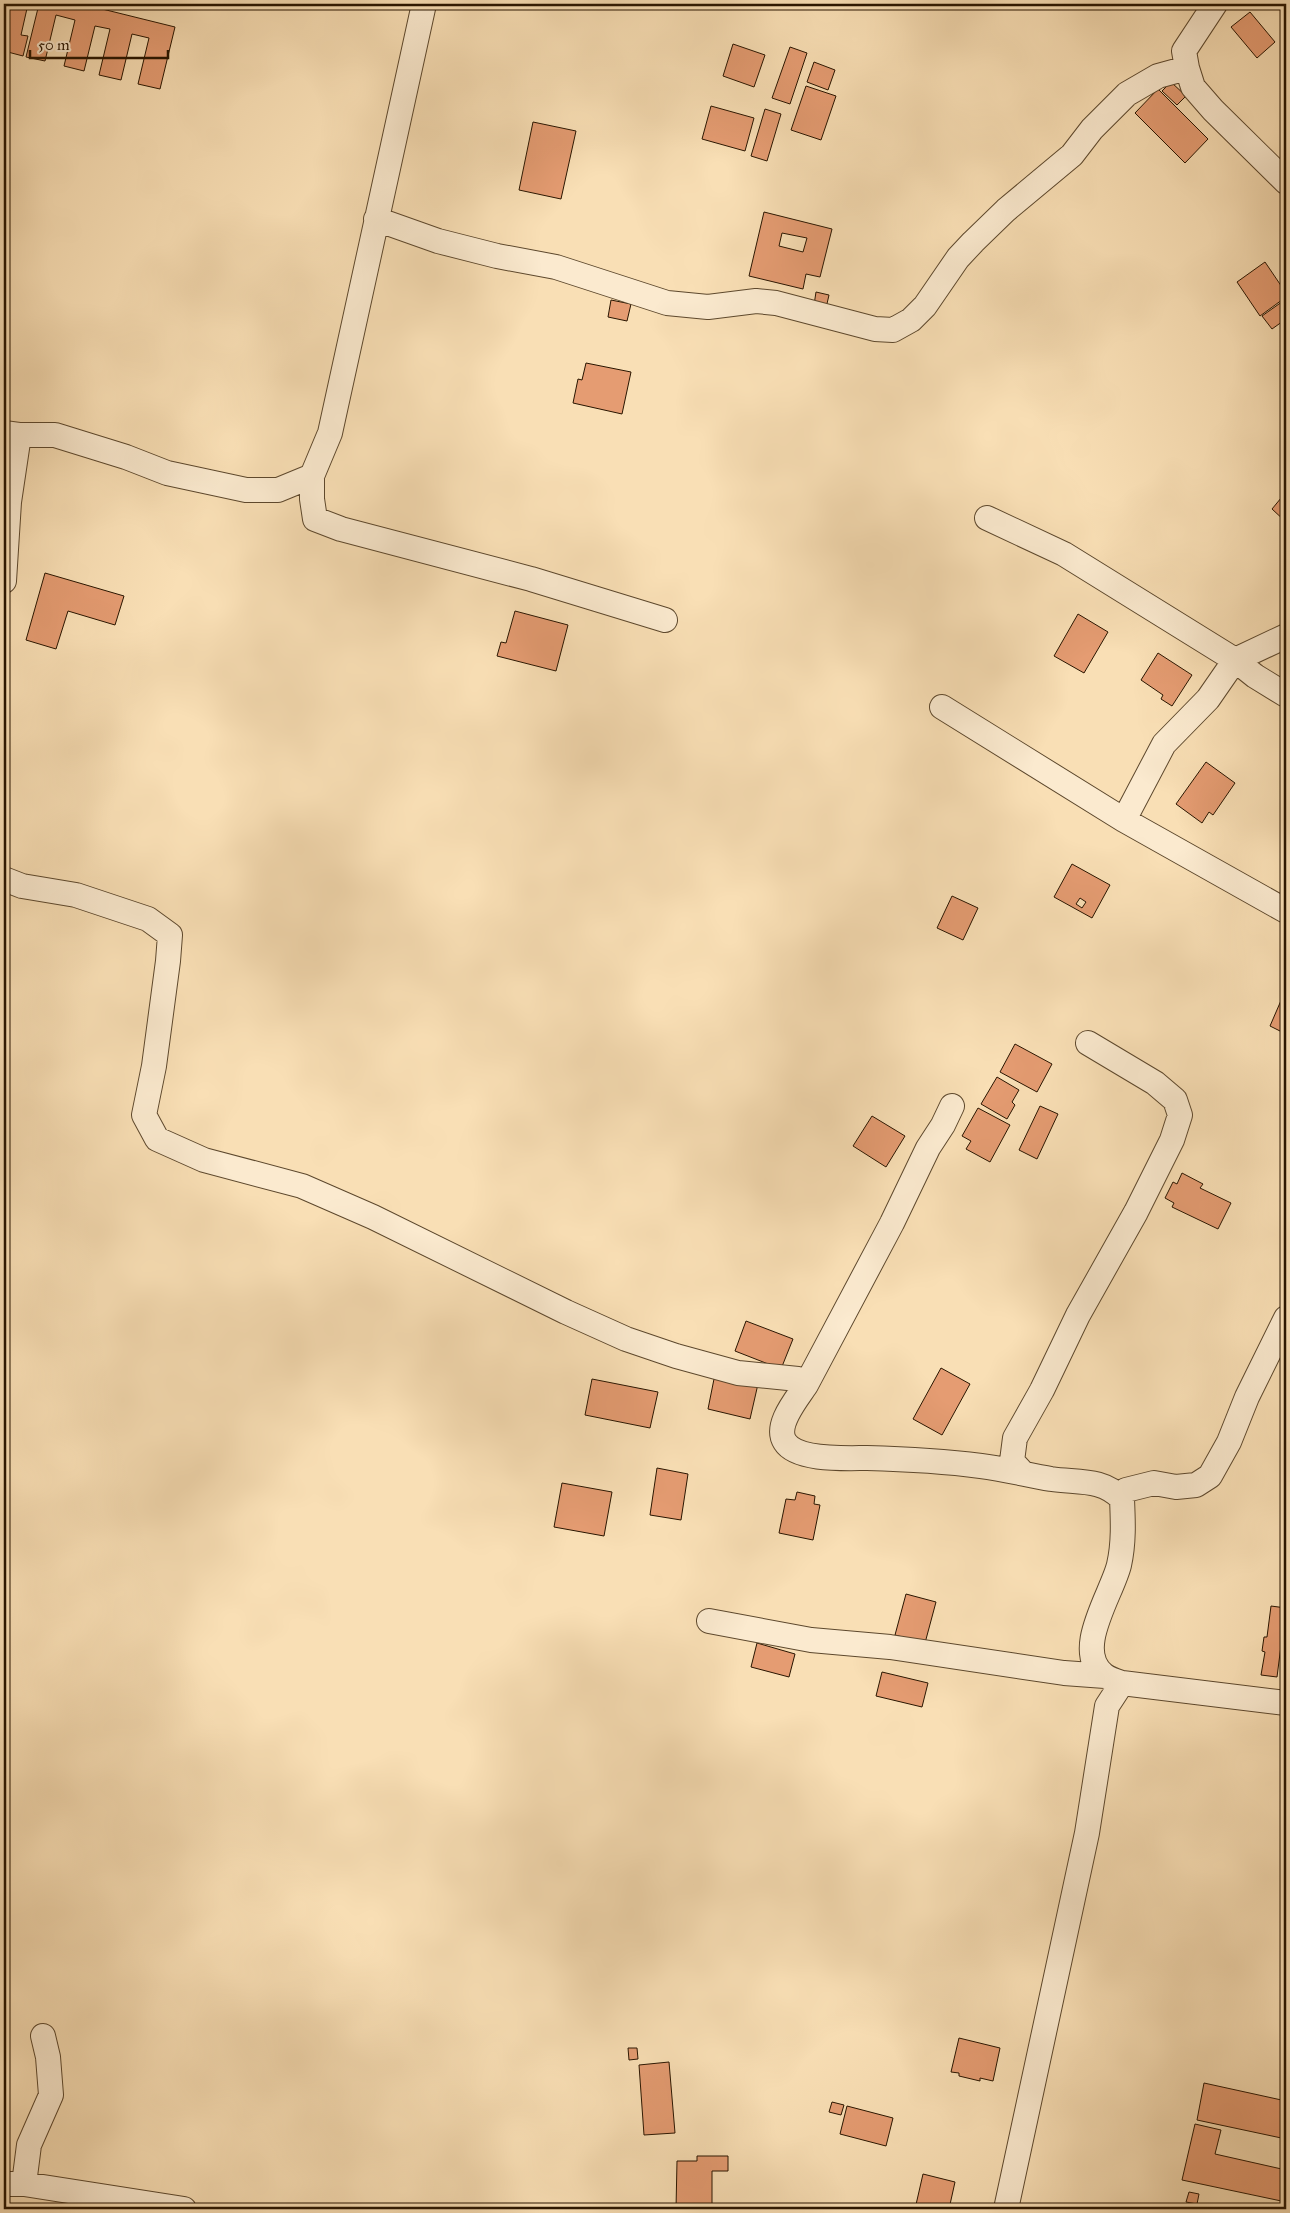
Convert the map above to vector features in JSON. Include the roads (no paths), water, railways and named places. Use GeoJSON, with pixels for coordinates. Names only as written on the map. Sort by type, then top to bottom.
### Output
{"type":"FeatureCollection","features":[{"type":"Feature","properties":{"kind":"street"},"geometry":{"type":"LineString","coordinates":[[424,4],[330,433],[312,476],[312,499],[316,519],[341,529],[531,580],[665,620]]}},
{"type":"Feature","properties":{"kind":"street"},"geometry":{"type":"LineString","coordinates":[[1215,4],[1184,52],[1186,68],[1193,87],[1213,110],[1286,182]]}},
{"type":"Feature","properties":{"kind":"street"},"geometry":{"type":"LineString","coordinates":[[376,219],[438,241],[497,256],[556,267],[667,302],[692,307],[756,301],[776,303],[874,329],[893,330],[910,320],[925,306],[958,258],[973,242],[1006,210],[1072,155],[1092,129],[1127,94],[1158,76],[1186,68]]}},
{"type":"Feature","properties":{"kind":"street"},"geometry":{"type":"LineString","coordinates":[[4,581],[12,434],[55,435],[126,457],[167,473],[246,490],[278,490],[312,476]]}},
{"type":"Feature","properties":{"kind":"street"},"geometry":{"type":"LineString","coordinates":[[986,518],[1064,554],[1235,660],[1255,676],[1286,696]]}},
{"type":"Feature","properties":{"kind":"street"},"geometry":{"type":"LineString","coordinates":[[1124,820],[1164,744],[1208,699],[1235,660],[1286,636]]}},
{"type":"Feature","properties":{"kind":"street"},"geometry":{"type":"LineString","coordinates":[[942,707],[1124,820],[1286,911]]}},
{"type":"Feature","properties":{"kind":"street"},"geometry":{"type":"LineString","coordinates":[[4,879],[22,886],[76,895],[148,919],[170,935],[154,1066],[144,1115],[156,1139],[204,1160],[302,1186],[373,1217],[557,1308],[626,1339],[676,1356],[738,1373],[798,1379],[806,1385]]}},
{"type":"Feature","properties":{"kind":"street"},"geometry":{"type":"LineString","coordinates":[[1023,1474],[1012,1461],[1015,1438],[1042,1390],[1078,1316],[1136,1212],[1172,1140],[1180,1115],[1175,1100],[1154,1083],[1088,1043]]}},
{"type":"Feature","properties":{"kind":"street"},"geometry":{"type":"LineString","coordinates":[[952,1106],[943,1125],[928,1148],[892,1223],[806,1385],[788,1411],[781,1431],[784,1441],[792,1450],[807,1455],[842,1458],[904,1459],[981,1466],[1053,1479],[1092,1483],[1112,1489],[1122,1499]]}},
{"type":"Feature","properties":{"kind":"street"},"geometry":{"type":"LineString","coordinates":[[1114,1680],[1096,1668],[1090,1655],[1097,1620],[1119,1566],[1122,1544],[1122,1499],[1126,1490],[1154,1484],[1176,1487],[1196,1485],[1210,1476],[1229,1442],[1247,1397],[1286,1318]]}},
{"type":"Feature","properties":{"kind":"street"},"geometry":{"type":"LineString","coordinates":[[709,1621],[811,1640],[890,1647],[1286,1703]]}},
{"type":"Feature","properties":{"kind":"street"},"geometry":{"type":"LineString","coordinates":[[1006,2209],[1087,1833],[1107,1706],[1114,1680]]}},
{"type":"Feature","properties":{"kind":"street"},"geometry":{"type":"LineString","coordinates":[[43,2036],[48,2057],[51,2095],[14,2184],[184,2209]]}}]}
